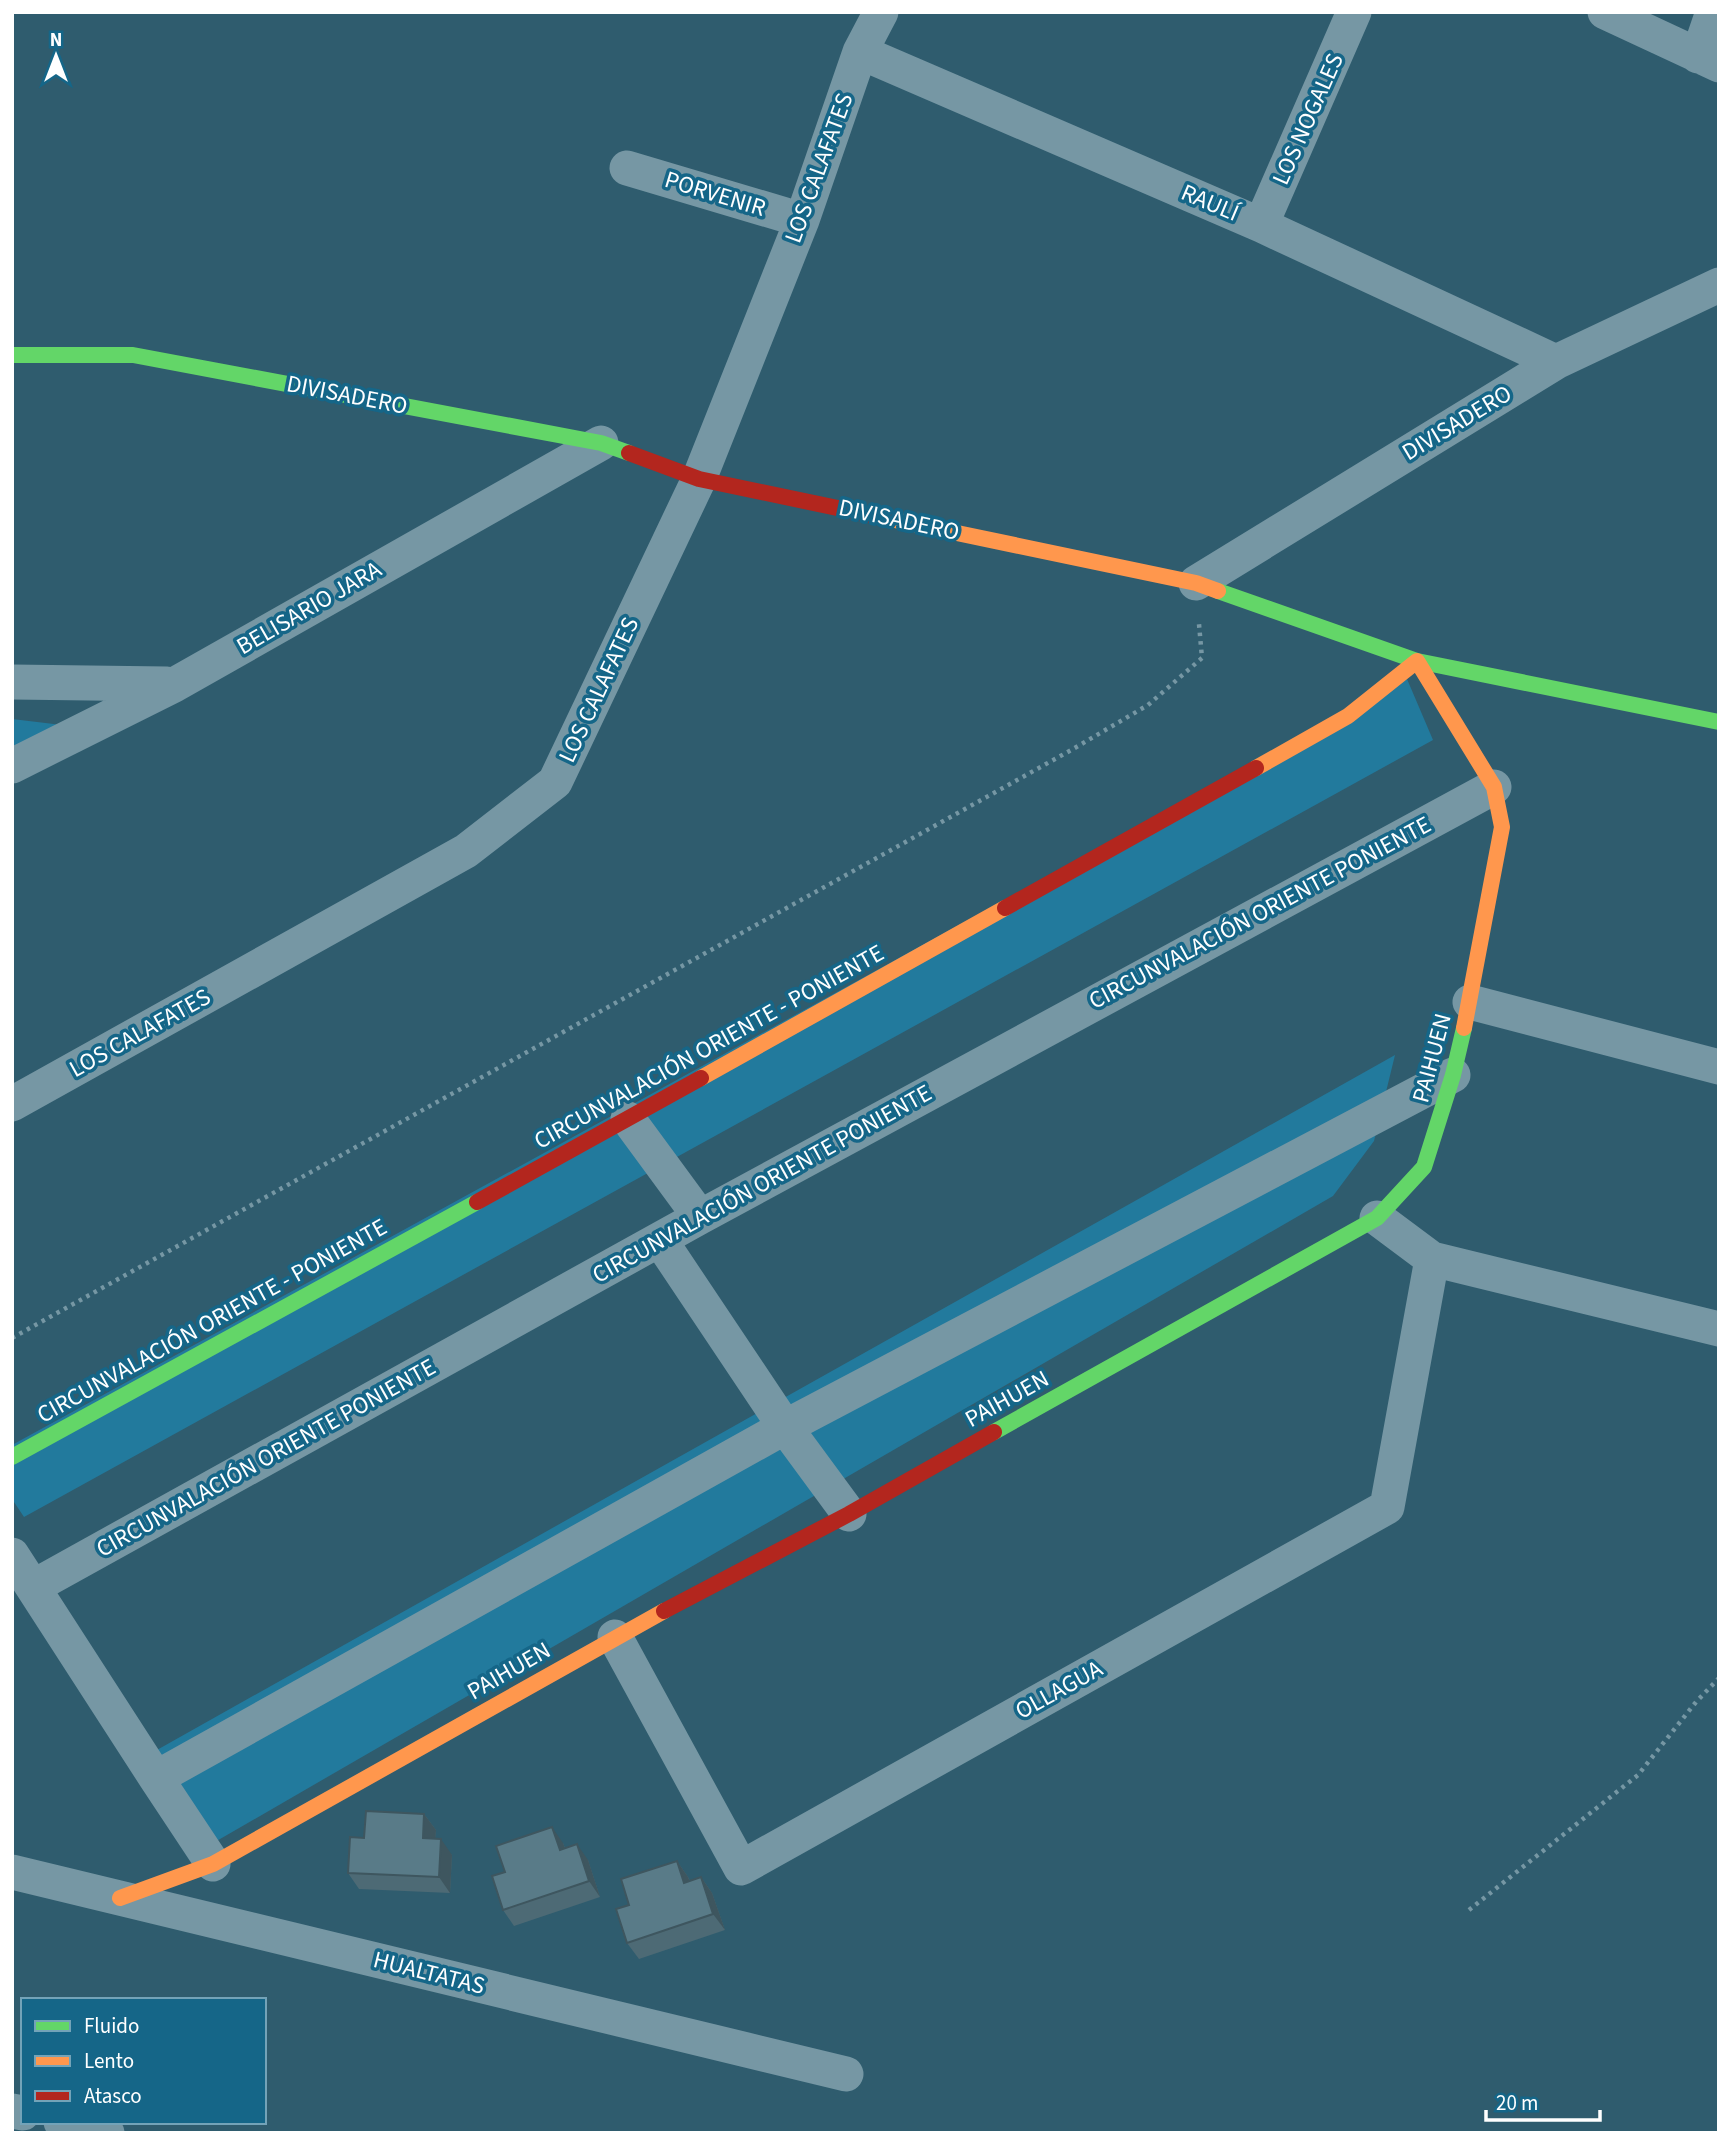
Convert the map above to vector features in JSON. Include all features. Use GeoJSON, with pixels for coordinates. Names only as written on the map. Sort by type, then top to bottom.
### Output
{"type":"FeatureCollection","features":[{"type":"Feature","properties":{"kind":"street","name":"LOS CALAFATES"},"geometry":{"type":"LineString","coordinates":[[12,1104],[466,851],[555,782],[699,478],[802,220],[860,52],[881,12]]}},
{"type":"Feature","properties":{"kind":"street","name":"LOS NOGALES"},"geometry":{"type":"LineString","coordinates":[[1261,225],[1354,12]]}},
{"type":"Feature","properties":{"kind":"street"},"geometry":{"type":"LineString","coordinates":[[1605,12],[1709,60],[1713,12]]}},
{"type":"Feature","properties":{"kind":"street","name":"RAULÍ"},"geometry":{"type":"LineString","coordinates":[[860,52],[1261,225],[1556,362]]}},
{"type":"Feature","properties":{"kind":"street","name":"PORVENIR"},"geometry":{"type":"LineString","coordinates":[[627,168],[802,220]]}},
{"type":"Feature","properties":{"kind":"street","name":"DIVISADERO"},"geometry":{"type":"LineString","coordinates":[[12,355],[133,355],[601,443],[699,478],[1196,583],[1556,362],[1719,285]]}},
{"type":"Feature","properties":{"kind":"street","name":"BELISARIO JARA"},"geometry":{"type":"LineString","coordinates":[[12,766],[174,685],[601,443]]}},
{"type":"Feature","properties":{"kind":"street"},"geometry":{"type":"LineString","coordinates":[[1196,583],[1416,661],[1719,722]]}},
{"type":"Feature","properties":{"kind":"street","name":"PAIHUEN"},"geometry":{"type":"LineString","coordinates":[[120,1898],[213,1864],[615,1637],[849,1514],[1377,1218],[1424,1167],[1454,1075],[1502,827],[1494,787],[1416,661]]}},
{"type":"Feature","properties":{"kind":"street","name":"CIRCUNVALACIÓN ORIENTE - PONIENTE"},"geometry":{"type":"LineString","coordinates":[[12,1457],[628,1119],[1348,716],[1416,661]]}},
{"type":"Feature","properties":{"kind":"street"},"geometry":{"type":"LineString","coordinates":[[12,682],[174,685]]}},
{"type":"Feature","properties":{"kind":"street","name":"CIRCUNVALACIÓN ORIENTE PONIENTE"},"geometry":{"type":"LineString","coordinates":[[33,1587],[700,1217],[1494,787]]}},
{"type":"Feature","properties":{"kind":"street"},"geometry":{"type":"LineString","coordinates":[[1470,1002],[1719,1067]]}},
{"type":"Feature","properties":{"kind":"street"},"geometry":{"type":"LineString","coordinates":[[156,1778],[785,1427],[1454,1075]]}},
{"type":"Feature","properties":{"kind":"street"},"geometry":{"type":"LineString","coordinates":[[628,1119],[700,1217]]}},
{"type":"Feature","properties":{"kind":"street"},"geometry":{"type":"LineString","coordinates":[[1377,1218],[1432,1259],[1719,1329]]}},
{"type":"Feature","properties":{"kind":"street"},"geometry":{"type":"LineString","coordinates":[[660,1240],[785,1427],[849,1514]]}},
{"type":"Feature","properties":{"kind":"street","name":"OLLAGUA"},"geometry":{"type":"LineString","coordinates":[[615,1637],[741,1868],[1387,1507],[1432,1259]]}},
{"type":"Feature","properties":{"kind":"street"},"geometry":{"type":"LineString","coordinates":[[12,1555],[213,1864]]}},
{"type":"Feature","properties":{"kind":"street","name":"HUALTATAS"},"geometry":{"type":"LineString","coordinates":[[12,1872],[846,2074]]}},
{"type":"Feature","properties":{"kind":"street"},"geometry":{"type":"LineString","coordinates":[[69,2124],[107,2133]]}},
{"type":"Feature","properties":{"kind":"path"},"geometry":{"type":"LineString","coordinates":[[12,1338],[1148,705],[1202,658],[1196,583]]}},
{"type":"Feature","properties":{"kind":"path"},"geometry":{"type":"LineString","coordinates":[[1469,1910],[1638,1775],[1696,1702],[1719,1678]]}},
{"type":"Feature","properties":{"kind":"shaded area"},"geometry":{"type":"Polygon","coordinates":[[[1407,679],[1433,740],[24,1517],[12,1499],[12,1445],[1407,679]]]}},
{"type":"Feature","properties":{"kind":"shaded area"},"geometry":{"type":"Polygon","coordinates":[[[12,719],[104,730],[12,776],[12,719]]]}},
{"type":"Feature","properties":{"kind":"shaded area"},"geometry":{"type":"Polygon","coordinates":[[[1395,1055],[1374,1141],[1333,1196],[201,1850],[148,1755],[1395,1055]]]}},
{"type":"Feature","properties":{"kind":"building"},"geometry":{"type":"Polygon","coordinates":[[[366,1811],[424,1814],[423,1838],[441,1839],[439,1877],[348,1873],[350,1837],[364,1838],[366,1811]]]}},
{"type":"Feature","properties":{"kind":"building"},"geometry":{"type":"Polygon","coordinates":[[[552,1827],[560,1850],[577,1844],[589,1881],[503,1910],[492,1876],[505,1872],[496,1846],[552,1827]]]}},
{"type":"Feature","properties":{"kind":"building"},"geometry":{"type":"Polygon","coordinates":[[[677,1861],[684,1883],[701,1877],[713,1914],[627,1943],[616,1909],[629,1905],[621,1879],[677,1861]]]}},
{"type":"Feature","properties":{"kind":"traffic: fast"},"geometry":{"type":"LineString","coordinates":[[12,355],[133,355],[601,443],[629,453]]}},
{"type":"Feature","properties":{"kind":"traffic: fast"},"geometry":{"type":"LineString","coordinates":[[1218,591],[1417,661],[1719,722]]}},
{"type":"Feature","properties":{"kind":"traffic: fast"},"geometry":{"type":"LineString","coordinates":[[994,1432],[1377,1218],[1424,1167],[1453,1075],[1464,1028]]}},
{"type":"Feature","properties":{"kind":"traffic: fast"},"geometry":{"type":"LineString","coordinates":[[12,1457],[477,1202]]}},
{"type":"Feature","properties":{"kind":"traffic: slow"},"geometry":{"type":"LineString","coordinates":[[890,519],[1196,583],[1218,591]]}},
{"type":"Feature","properties":{"kind":"traffic: slow"},"geometry":{"type":"LineString","coordinates":[[1256,768],[1348,716],[1417,661],[1494,787],[1502,827],[1464,1028]]}},
{"type":"Feature","properties":{"kind":"traffic: slow"},"geometry":{"type":"LineString","coordinates":[[701,1078],[1005,908]]}},
{"type":"Feature","properties":{"kind":"traffic: slow"},"geometry":{"type":"LineString","coordinates":[[120,1898],[213,1864],[664,1611]]}},
{"type":"Feature","properties":{"kind":"traffic: jam"},"geometry":{"type":"LineString","coordinates":[[629,453],[699,479],[890,519]]}},
{"type":"Feature","properties":{"kind":"traffic: jam"},"geometry":{"type":"LineString","coordinates":[[1005,908],[1256,768]]}},
{"type":"Feature","properties":{"kind":"traffic: jam"},"geometry":{"type":"LineString","coordinates":[[477,1202],[701,1078]]}},
{"type":"Feature","properties":{"kind":"traffic: jam"},"geometry":{"type":"LineString","coordinates":[[664,1611],[849,1514],[994,1432]]}}]}
